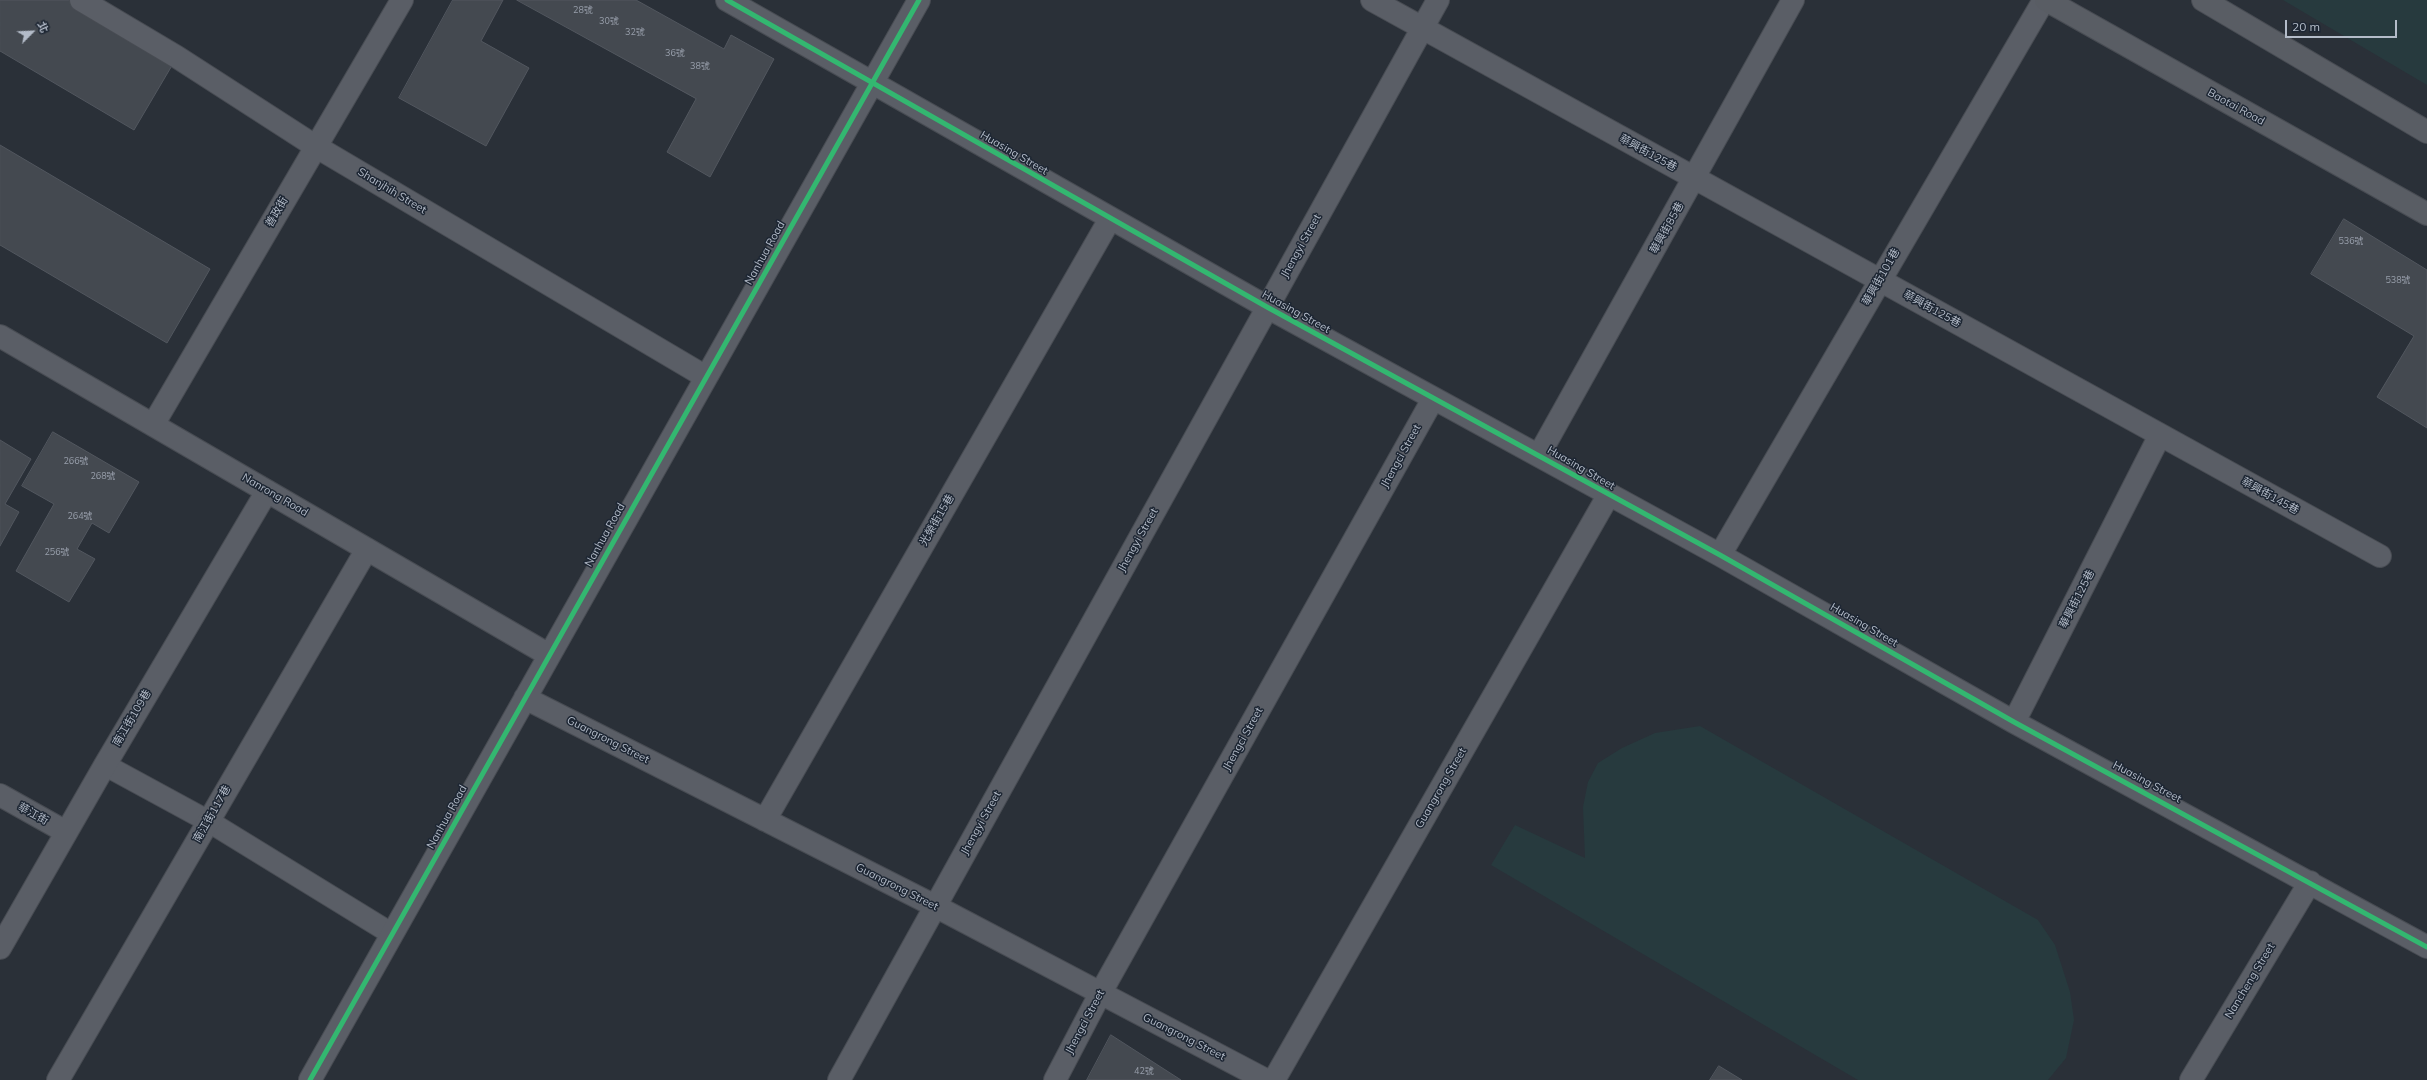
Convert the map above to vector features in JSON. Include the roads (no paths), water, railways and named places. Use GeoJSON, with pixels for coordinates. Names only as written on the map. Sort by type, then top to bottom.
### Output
{"type":"FeatureCollection","features":[{"type":"Feature","properties":{"kind":"street","name":"Shanjhih Street"},"geometry":{"type":"LineString","coordinates":[[81,0],[177,57],[315,146],[706,377]]}},
{"type":"Feature","properties":{"kind":"street","name":"善政街"},"geometry":{"type":"LineString","coordinates":[[153,425],[315,146],[402,0]]}},
{"type":"Feature","properties":{"kind":"street","name":"Huasing Street"},"geometry":{"type":"LineString","coordinates":[[727,0],[1267,307],[1433,399],[1539,455],[1608,496],[1720,555],[2014,722],[2427,947]]}},
{"type":"Feature","properties":{"kind":"street","name":"Nanhua Road"},"geometry":{"type":"LineString","coordinates":[[310,1080],[919,0]]}},
{"type":"Feature","properties":{"kind":"street","name":"華興街125巷"},"geometry":{"type":"LineString","coordinates":[[1372,0],[2160,435],[2014,722]]}},
{"type":"Feature","properties":{"kind":"street","name":"Jhengyi Street"},"geometry":{"type":"LineString","coordinates":[[839,1080],[1438,0]]}},
{"type":"Feature","properties":{"kind":"street","name":"華興街85巷"},"geometry":{"type":"LineString","coordinates":[[1539,455],[1793,0]]}},
{"type":"Feature","properties":{"kind":"street","name":"Baotai Road"},"geometry":{"type":"LineString","coordinates":[[2045,0],[2427,214]]}},
{"type":"Feature","properties":{"kind":"street","name":"華興街101巷"},"geometry":{"type":"LineString","coordinates":[[1720,555],[1879,280],[2045,0]]}},
{"type":"Feature","properties":{"kind":"street"},"geometry":{"type":"LineString","coordinates":[[2203,0],[2427,132]]}},
{"type":"Feature","properties":{"kind":"street","name":"光榮街15巷"},"geometry":{"type":"LineString","coordinates":[[765,820],[1110,219]]}},
{"type":"Feature","properties":{"kind":"street","name":"Nanrong Road"},"geometry":{"type":"LineString","coordinates":[[0,336],[549,655]]}},
{"type":"Feature","properties":{"kind":"street","name":"Jhengci Street"},"geometry":{"type":"LineString","coordinates":[[1055,1080],[1100,994],[1433,399]]}},
{"type":"Feature","properties":{"kind":"street","name":"華興街145巷"},"geometry":{"type":"LineString","coordinates":[[2160,435],[2380,556]]}},
{"type":"Feature","properties":{"kind":"street","name":"南江街109巷"},"geometry":{"type":"LineString","coordinates":[[0,948],[105,765],[267,491]]}},
{"type":"Feature","properties":{"kind":"street","name":"Guangrong Street"},"geometry":{"type":"LineString","coordinates":[[1274,1080],[1608,496]]}},
{"type":"Feature","properties":{"kind":"street","name":"南江街117巷"},"geometry":{"type":"LineString","coordinates":[[58,1080],[367,549]]}},
{"type":"Feature","properties":{"kind":"street","name":"Guangrong Street"},"geometry":{"type":"LineString","coordinates":[[525,698],[935,906],[1266,1080]]}},
{"type":"Feature","properties":{"kind":"street","name":"華江街"},"geometry":{"type":"LineString","coordinates":[[0,795],[66,832]]}},
{"type":"Feature","properties":{"kind":"street","name":"Nancheng Street"},"geometry":{"type":"LineString","coordinates":[[2191,1080],[2310,882]]}},
{"type":"Feature","properties":{"kind":"lane"},"geometry":{"type":"LineString","coordinates":[[105,765],[208,820],[392,934]]}}]}
